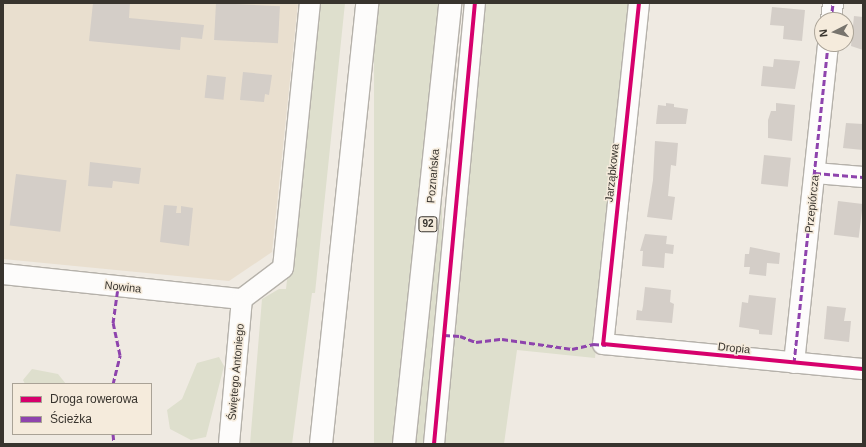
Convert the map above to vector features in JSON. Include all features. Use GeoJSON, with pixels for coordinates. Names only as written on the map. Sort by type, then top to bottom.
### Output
{"type":"FeatureCollection","features":[{"type":"Feature","properties":{"kind":"main road"},"geometry":{"type":"LineString","coordinates":[[322,444],[367,3]]}},
{"type":"Feature","properties":{"kind":"main road","name":"Poznańska"},"geometry":{"type":"LineString","coordinates":[[404,444],[450,3]]}},
{"type":"Feature","properties":{"kind":"street"},"geometry":{"type":"LineString","coordinates":[[242,299],[283,268],[310,3]]}},
{"type":"Feature","properties":{"kind":"street"},"geometry":{"type":"LineString","coordinates":[[434,444],[475,3]]}},
{"type":"Feature","properties":{"kind":"street","name":"Jarząbkowa"},"geometry":{"type":"LineString","coordinates":[[604,344],[639,3]]}},
{"type":"Feature","properties":{"kind":"street","name":"Przepiórcza"},"geometry":{"type":"LineString","coordinates":[[794,363],[827,52]]}},
{"type":"Feature","properties":{"kind":"street"},"geometry":{"type":"LineString","coordinates":[[815,173],[863,178]]}},
{"type":"Feature","properties":{"kind":"street","name":"Nowina"},"geometry":{"type":"LineString","coordinates":[[3,274],[242,299]]}},
{"type":"Feature","properties":{"kind":"street","name":"Świętego Antoniego"},"geometry":{"type":"LineString","coordinates":[[229,444],[242,299]]}},
{"type":"Feature","properties":{"kind":"street","name":"Dropia"},"geometry":{"type":"LineString","coordinates":[[604,344],[863,369]]}},
{"type":"Feature","properties":{"kind":"shaded area"},"geometry":{"type":"Polygon","coordinates":[[[3,3],[298,3],[272,252],[229,281],[3,259],[3,3]]]}},
{"type":"Feature","properties":{"kind":"green space"},"geometry":{"type":"Polygon","coordinates":[[[318,3],[345,3],[315,293],[312,293],[292,444],[250,444],[262,299],[279,289],[286,289],[318,3]]]}},
{"type":"Feature","properties":{"kind":"green space"},"geometry":{"type":"Polygon","coordinates":[[[374,3],[442,3],[442,444],[374,444],[374,3]]]}},
{"type":"Feature","properties":{"kind":"green space"},"geometry":{"type":"Polygon","coordinates":[[[485,3],[631,3],[595,358],[517,350],[504,444],[444,444],[451,372],[454,314],[485,3]]]}},
{"type":"Feature","properties":{"kind":"green space"},"geometry":{"type":"Polygon","coordinates":[[[219,357],[224,366],[206,437],[191,440],[170,429],[167,410],[182,399],[197,363],[219,357]]]}},
{"type":"Feature","properties":{"kind":"green space"},"geometry":{"type":"Polygon","coordinates":[[[32,369],[58,374],[65,383],[24,383],[23,380],[32,369]]]}},
{"type":"Feature","properties":{"kind":"building"},"geometry":{"type":"Polygon","coordinates":[[[93,3],[130,3],[129,18],[204,25],[202,39],[181,37],[180,50],[89,41],[93,3]]]}},
{"type":"Feature","properties":{"kind":"building"},"geometry":{"type":"Polygon","coordinates":[[[216,3],[280,6],[278,43],[214,40],[216,3]]]}},
{"type":"Feature","properties":{"kind":"building"},"geometry":{"type":"Polygon","coordinates":[[[772,7],[805,10],[802,41],[783,39],[784,26],[770,25],[772,7]]]}},
{"type":"Feature","properties":{"kind":"building"},"geometry":{"type":"Polygon","coordinates":[[[854,16],[863,17],[863,50],[854,47],[854,16]]]}},
{"type":"Feature","properties":{"kind":"building"},"geometry":{"type":"Polygon","coordinates":[[[774,59],[800,61],[795,89],[761,86],[763,66],[773,67],[774,59]]]}},
{"type":"Feature","properties":{"kind":"building"},"geometry":{"type":"Polygon","coordinates":[[[243,72],[272,75],[269,95],[265,94],[264,102],[240,100],[243,72]]]}},
{"type":"Feature","properties":{"kind":"building"},"geometry":{"type":"Polygon","coordinates":[[[207,75],[226,77],[223,100],[205,98],[207,75]]]}},
{"type":"Feature","properties":{"kind":"building"},"geometry":{"type":"Polygon","coordinates":[[[666,103],[674,104],[674,107],[688,109],[686,124],[656,124],[658,105],[666,106],[666,103]]]}},
{"type":"Feature","properties":{"kind":"building"},"geometry":{"type":"Polygon","coordinates":[[[776,103],[795,105],[792,141],[768,138],[768,120],[771,111],[776,111],[776,103]]]}},
{"type":"Feature","properties":{"kind":"building"},"geometry":{"type":"Polygon","coordinates":[[[846,123],[863,124],[863,150],[843,148],[846,123]]]}},
{"type":"Feature","properties":{"kind":"building"},"geometry":{"type":"Polygon","coordinates":[[[655,141],[678,143],[676,166],[671,165],[668,196],[675,197],[672,220],[647,217],[653,180],[655,141]]]}},
{"type":"Feature","properties":{"kind":"building"},"geometry":{"type":"Polygon","coordinates":[[[764,155],[791,158],[788,187],[761,184],[764,155]]]}},
{"type":"Feature","properties":{"kind":"building"},"geometry":{"type":"Polygon","coordinates":[[[90,162],[141,168],[139,184],[113,181],[112,188],[88,186],[90,162]]]}},
{"type":"Feature","properties":{"kind":"building"},"geometry":{"type":"Polygon","coordinates":[[[16,174],[67,180],[60,232],[10,226],[16,174]]]}},
{"type":"Feature","properties":{"kind":"building"},"geometry":{"type":"Polygon","coordinates":[[[838,201],[863,204],[859,238],[834,235],[838,201]]]}},
{"type":"Feature","properties":{"kind":"building"},"geometry":{"type":"Polygon","coordinates":[[[164,205],[177,206],[176,213],[181,213],[181,206],[193,208],[189,246],[160,242],[164,205]]]}},
{"type":"Feature","properties":{"kind":"building"},"geometry":{"type":"Polygon","coordinates":[[[645,234],[667,236],[666,244],[674,245],[673,254],[665,253],[664,268],[642,266],[643,251],[640,251],[645,234]]]}},
{"type":"Feature","properties":{"kind":"building"},"geometry":{"type":"Polygon","coordinates":[[[750,247],[780,253],[779,264],[767,263],[766,276],[749,274],[750,267],[744,267],[745,254],[749,254],[750,247]]]}},
{"type":"Feature","properties":{"kind":"building"},"geometry":{"type":"Polygon","coordinates":[[[645,287],[671,290],[670,302],[674,304],[672,323],[636,320],[637,310],[642,311],[645,287]]]}},
{"type":"Feature","properties":{"kind":"building"},"geometry":{"type":"Polygon","coordinates":[[[749,295],[776,298],[772,335],[759,334],[759,330],[739,327],[742,302],[748,303],[749,295]]]}},
{"type":"Feature","properties":{"kind":"building"},"geometry":{"type":"Polygon","coordinates":[[[827,306],[846,308],[844,321],[851,321],[849,342],[824,339],[827,306]]]}},
{"type":"Feature","properties":{"kind":"marked path"},"geometry":{"type":"LineString","coordinates":[[832,12],[833,3]]}},
{"type":"Feature","properties":{"kind":"marked path"},"geometry":{"type":"LineString","coordinates":[[794,363],[827,52]]}},
{"type":"Feature","properties":{"kind":"marked path"},"geometry":{"type":"LineString","coordinates":[[815,173],[863,177]]}},
{"type":"Feature","properties":{"kind":"marked path"},"geometry":{"type":"LineString","coordinates":[[113,383],[120,355],[113,323],[118,286]]}},
{"type":"Feature","properties":{"kind":"marked path"},"geometry":{"type":"LineString","coordinates":[[444,335],[460,336],[476,342],[502,339],[572,349],[593,344],[606,345]]}},
{"type":"Feature","properties":{"kind":"marked path"},"geometry":{"type":"LineString","coordinates":[[113,435],[114,444]]}},
{"type":"Feature","properties":{"kind":"cycle path"},"geometry":{"type":"LineString","coordinates":[[434,444],[475,3]]}},
{"type":"Feature","properties":{"kind":"cycle path"},"geometry":{"type":"LineString","coordinates":[[639,3],[603,344],[863,369]]}}]}
